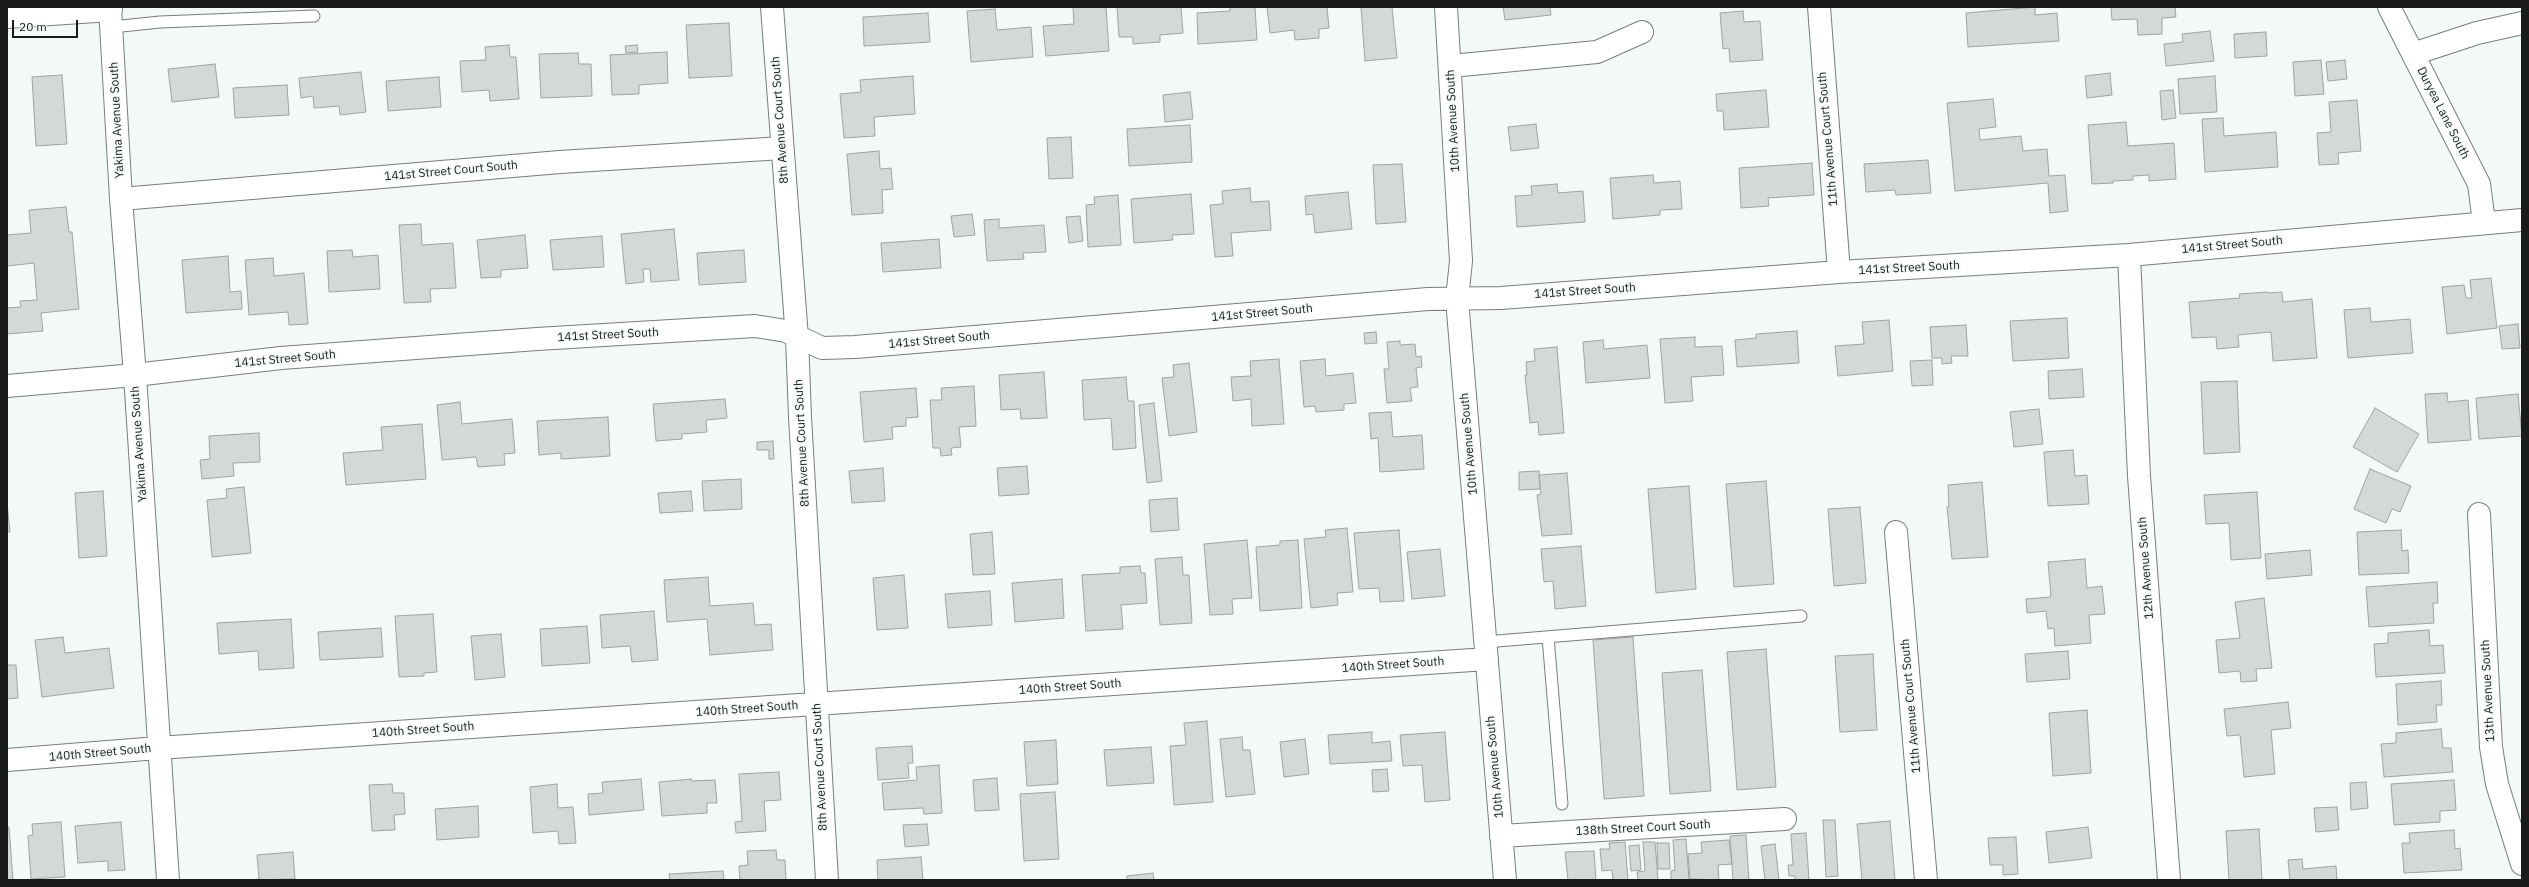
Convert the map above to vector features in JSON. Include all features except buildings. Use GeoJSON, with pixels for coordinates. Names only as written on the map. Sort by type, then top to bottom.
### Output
{"type":"FeatureCollection","features":[{"type":"Feature","properties":{"kind":"street","name":"8th Avenue Court South"},"geometry":{"type":"LineString","coordinates":[[772,7],[797,338],[800,417],[827,880]]}},
{"type":"Feature","properties":{"kind":"street","name":"10th Avenue South"},"geometry":{"type":"LineString","coordinates":[[1446,7],[1451,66],[1461,261],[1457,299],[1505,880]]}},
{"type":"Feature","properties":{"kind":"street","name":"11th Avenue Court South"},"geometry":{"type":"LineString","coordinates":[[1819,7],[1839,272]]}},
{"type":"Feature","properties":{"kind":"street","name":"Duryea Lane South"},"geometry":{"type":"LineString","coordinates":[[2389,7],[2479,184],[2484,222]]}},
{"type":"Feature","properties":{"kind":"street"},"geometry":{"type":"LineString","coordinates":[[7,17],[111,15]]}},
{"type":"Feature","properties":{"kind":"street","name":"Yakima Avenue South"},"geometry":{"type":"LineString","coordinates":[[111,15],[121,199],[135,375],[158,748],[168,880]]}},
{"type":"Feature","properties":{"kind":"street"},"geometry":{"type":"LineString","coordinates":[[2413,54],[2477,34],[2522,23]]}},
{"type":"Feature","properties":{"kind":"street"},"geometry":{"type":"LineString","coordinates":[[1451,66],[1597,52],[1642,32]]}},
{"type":"Feature","properties":{"kind":"street","name":"141st Street Court South"},"geometry":{"type":"LineString","coordinates":[[121,199],[560,162],[782,148]]}},
{"type":"Feature","properties":{"kind":"street","name":"141st Street South"},"geometry":{"type":"LineString","coordinates":[[7,386],[135,375],[281,358],[537,339],[740,327],[773,328],[786,331],[797,338],[822,348],[855,347],[1420,300],[1501,298],[1839,272],[2129,255],[2484,222],[2522,220]]}},
{"type":"Feature","properties":{"kind":"street","name":"12th Avenue South"},"geometry":{"type":"LineString","coordinates":[[2129,255],[2139,476],[2169,880]]}},
{"type":"Feature","properties":{"kind":"street","name":"13th Avenue South"},"geometry":{"type":"LineString","coordinates":[[2479,514],[2490,747],[2497,784],[2522,864]]}},
{"type":"Feature","properties":{"kind":"street","name":"11th Avenue Court South"},"geometry":{"type":"LineString","coordinates":[[1896,532],[1926,880]]}},
{"type":"Feature","properties":{"kind":"street","name":"140th Street South"},"geometry":{"type":"LineString","coordinates":[[7,760],[158,748],[817,704],[1486,651]]}},
{"type":"Feature","properties":{"kind":"street","name":"138th Street Court South"},"geometry":{"type":"LineString","coordinates":[[1501,836],[1785,819]]}},
{"type":"Feature","properties":{"kind":"lane"},"geometry":{"type":"LineString","coordinates":[[111,15],[160,22],[314,16]]}},
{"type":"Feature","properties":{"kind":"lane"},"geometry":{"type":"LineString","coordinates":[[1486,651],[1548,637],[1801,616]]}},
{"type":"Feature","properties":{"kind":"lane"},"geometry":{"type":"LineString","coordinates":[[1548,637],[1562,804]]}}]}
